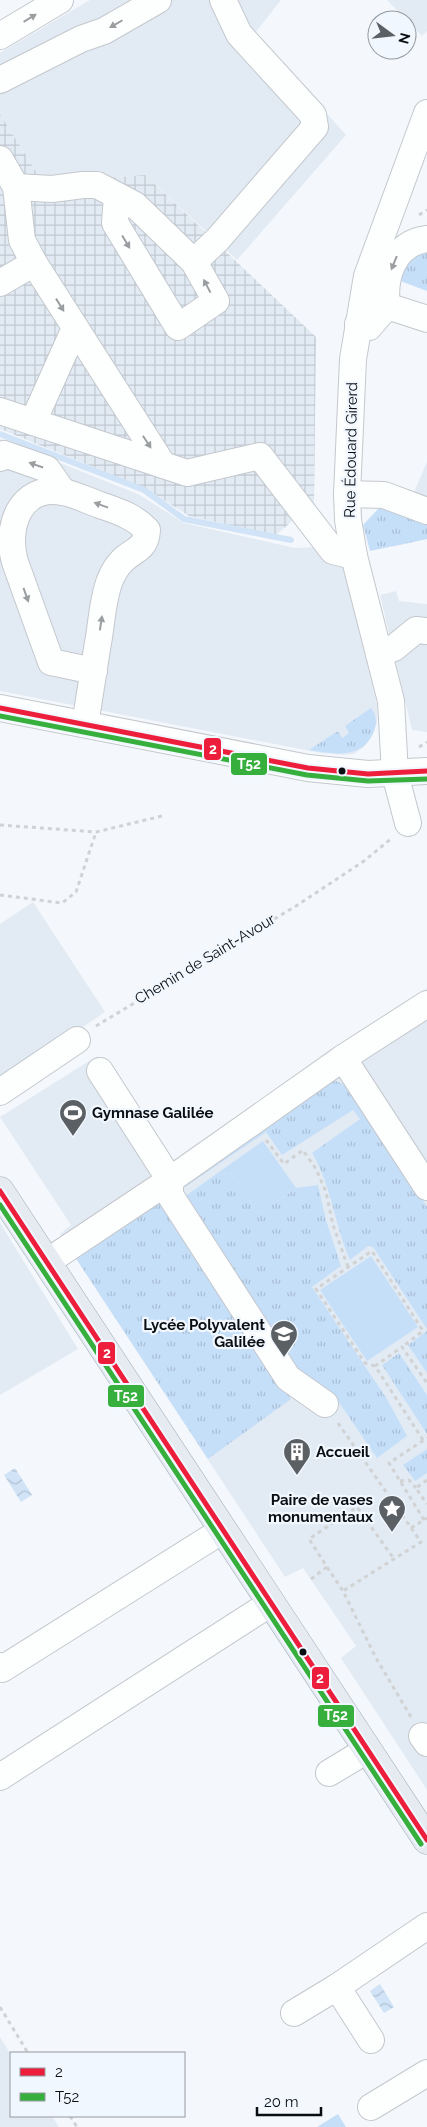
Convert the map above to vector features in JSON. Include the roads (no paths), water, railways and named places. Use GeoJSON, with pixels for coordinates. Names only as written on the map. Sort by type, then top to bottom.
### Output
{"type":"FeatureCollection","features":[{"type":"Feature","properties":{"kind":"main road"},"geometry":{"type":"LineString","coordinates":[[0,1191],[427,1840]]}},
{"type":"Feature","properties":{"kind":"street"},"geometry":{"type":"LineString","coordinates":[[0,36],[60,0]]}},
{"type":"Feature","properties":{"kind":"street"},"geometry":{"type":"LineString","coordinates":[[0,80],[81,39],[104,31],[158,0]]}},
{"type":"Feature","properties":{"kind":"street"},"geometry":{"type":"LineString","coordinates":[[194,262],[218,239],[315,127],[313,115],[239,34],[224,0]]}},
{"type":"Feature","properties":{"kind":"street","name":"Rue Édouard Girerd"},"geometry":{"type":"LineString","coordinates":[[408,823],[395,774],[393,716],[354,556],[348,520],[347,494],[353,359],[367,276],[427,113]]}},
{"type":"Feature","properties":{"kind":"street"},"geometry":{"type":"LineString","coordinates":[[0,159],[16,187],[22,240],[34,264],[162,465]]}},
{"type":"Feature","properties":{"kind":"street"},"geometry":{"type":"LineString","coordinates":[[16,187],[52,189],[82,184],[97,185],[135,205],[194,262],[216,302],[178,327],[115,222],[117,196]]}},
{"type":"Feature","properties":{"kind":"street"},"geometry":{"type":"LineString","coordinates":[[358,324],[369,326],[387,306],[385,291],[398,254],[405,246],[416,240],[427,239]]}},
{"type":"Feature","properties":{"kind":"street"},"geometry":{"type":"LineString","coordinates":[[0,283],[34,264]]}},
{"type":"Feature","properties":{"kind":"street"},"geometry":{"type":"LineString","coordinates":[[387,306],[427,319]]}},
{"type":"Feature","properties":{"kind":"street"},"geometry":{"type":"LineString","coordinates":[[33,422],[75,328]]}},
{"type":"Feature","properties":{"kind":"street"},"geometry":{"type":"LineString","coordinates":[[0,410],[187,473],[260,456],[333,551],[354,556]]}},
{"type":"Feature","properties":{"kind":"street"},"geometry":{"type":"LineString","coordinates":[[0,458],[4,454],[47,469],[63,492]]}},
{"type":"Feature","properties":{"kind":"street"},"geometry":{"type":"LineString","coordinates":[[85,724],[94,671],[108,587],[114,571],[122,561],[141,548],[146,540],[146,530],[138,520],[63,492],[44,492],[34,495],[18,510],[12,534],[12,552],[8,557],[51,662],[94,671]]}},
{"type":"Feature","properties":{"kind":"street"},"geometry":{"type":"LineString","coordinates":[[347,494],[384,495],[427,511]]}},
{"type":"Feature","properties":{"kind":"street"},"geometry":{"type":"LineString","coordinates":[[379,654],[394,648],[416,630],[427,631]]}},
{"type":"Feature","properties":{"kind":"street"},"geometry":{"type":"LineString","coordinates":[[0,708],[308,768],[368,774],[427,771]]}},
{"type":"Feature","properties":{"kind":"street"},"geometry":{"type":"LineString","coordinates":[[47,1262],[170,1180],[343,1058],[427,1004]]}},
{"type":"Feature","properties":{"kind":"street"},"geometry":{"type":"LineString","coordinates":[[0,1092],[77,1040]]}},
{"type":"Feature","properties":{"kind":"street"},"geometry":{"type":"LineString","coordinates":[[343,1058],[427,1187]]}},
{"type":"Feature","properties":{"kind":"street"},"geometry":{"type":"LineString","coordinates":[[100,1071],[170,1180],[170,1195],[288,1378],[324,1404]]}},
{"type":"Feature","properties":{"kind":"street"},"geometry":{"type":"LineString","coordinates":[[0,1666],[2,1669],[222,1530]]}},
{"type":"Feature","properties":{"kind":"street"},"geometry":{"type":"LineString","coordinates":[[0,1778],[271,1603]]}},
{"type":"Feature","properties":{"kind":"street"},"geometry":{"type":"LineString","coordinates":[[330,1773],[367,1750]]}},
{"type":"Feature","properties":{"kind":"street"},"geometry":{"type":"LineString","coordinates":[[294,2013],[337,1987],[427,1926]]}},
{"type":"Feature","properties":{"kind":"street"},"geometry":{"type":"LineString","coordinates":[[337,1987],[371,2040]]}},
{"type":"Feature","properties":{"kind":"street"},"geometry":{"type":"LineString","coordinates":[[371,2107],[427,2073]]}},
{"type":"Feature","properties":{"kind":"water"},"geometry":{"type":"Polygon","coordinates":[[[15,1468],[32,1495],[21,1502],[4,1475],[15,1468]]]}},
{"type":"Feature","properties":{"kind":"water"},"geometry":{"type":"Polygon","coordinates":[[[380,1984],[394,2007],[384,2013],[370,1991],[380,1984]]]}},
{"type":"Feature","properties":{"kind":"waterway"},"geometry":{"type":"LineString","coordinates":[[0,434],[144,490],[184,519],[291,540]]}},
{"type":"Feature","properties":{"kind":"place","name":"Gymnase Galilée"},"geometry":{"type":"Point","coordinates":[73,1137]}},
{"type":"Feature","properties":{"kind":"place","name":"Lycée Polyvalent Galilée"},"geometry":{"type":"Point","coordinates":[284,1358]}},
{"type":"Feature","properties":{"kind":"place","name":"Accueil"},"geometry":{"type":"Point","coordinates":[297,1476]}},
{"type":"Feature","properties":{"kind":"place","name":"Paire de vases monumentaux"},"geometry":{"type":"Point","coordinates":[392,1533]}}]}
